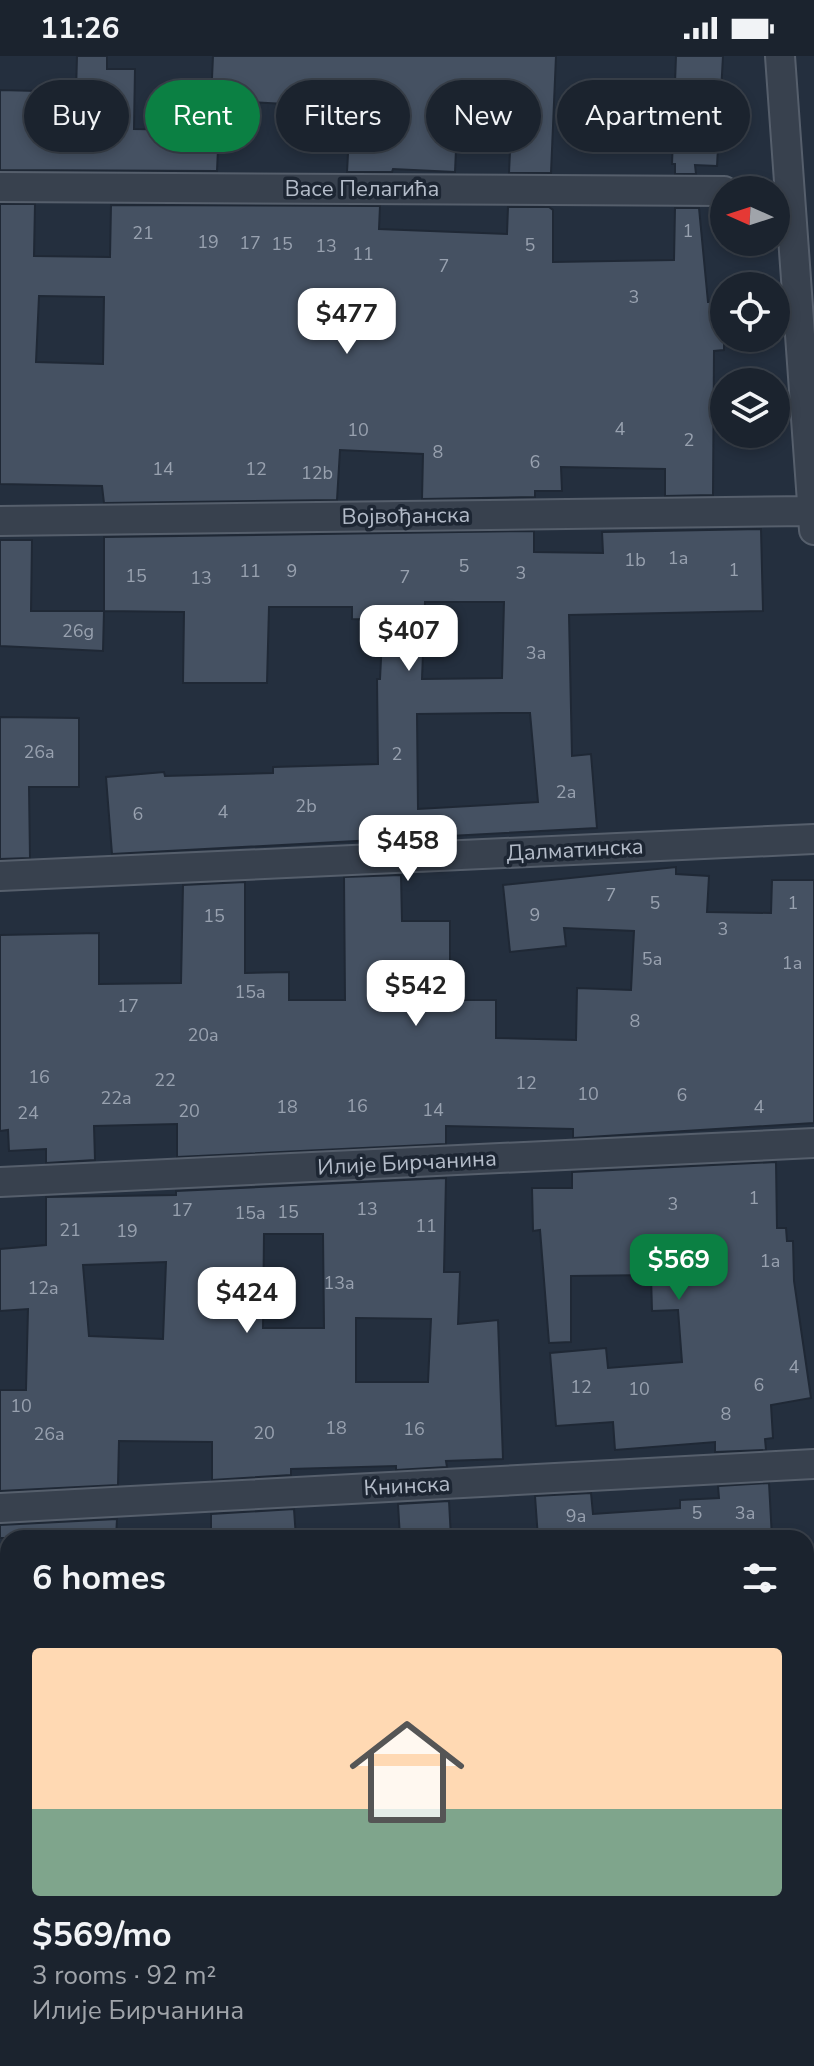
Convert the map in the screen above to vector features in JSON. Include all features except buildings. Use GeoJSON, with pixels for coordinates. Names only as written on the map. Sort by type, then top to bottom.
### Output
{"type":"FeatureCollection","features":[{"type":"Feature","properties":{"kind":"street"},"geometry":{"type":"LineString","coordinates":[[780,56],[782,176]]}},
{"type":"Feature","properties":{"kind":"street","name":"Васе Пелагића"},"geometry":{"type":"LineString","coordinates":[[0,187],[710,191]]}},
{"type":"Feature","properties":{"kind":"street"},"geometry":{"type":"LineString","coordinates":[[788,256],[813,520]]}},
{"type":"Feature","properties":{"kind":"street","name":"Војвођанска"},"geometry":{"type":"LineString","coordinates":[[0,521],[813,520]]}},
{"type":"Feature","properties":{"kind":"street","name":"Далматинска"},"geometry":{"type":"LineString","coordinates":[[0,876],[814,839]]}},
{"type":"Feature","properties":{"kind":"street","name":"Илије Бирчанина"},"geometry":{"type":"LineString","coordinates":[[0,1182],[814,1143]]}},
{"type":"Feature","properties":{"kind":"street","name":"Книнска"},"geometry":{"type":"LineString","coordinates":[[0,1508],[814,1464]]}}]}
